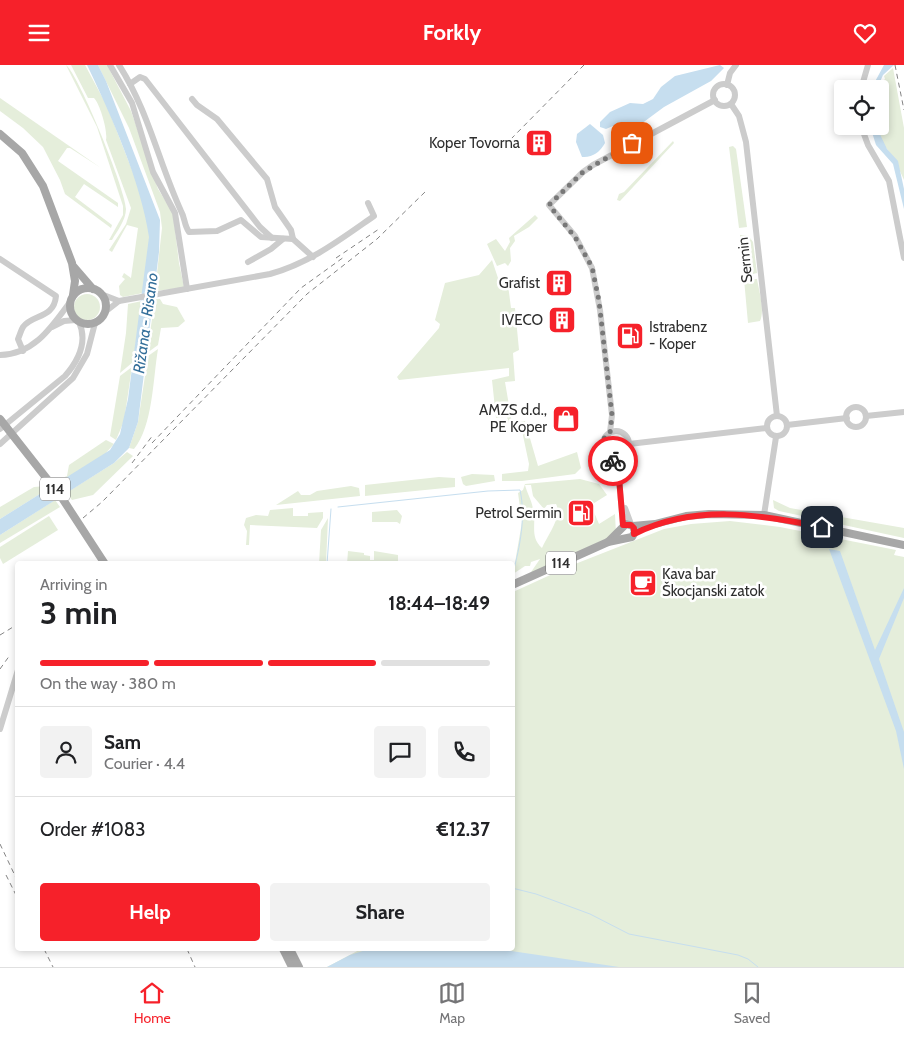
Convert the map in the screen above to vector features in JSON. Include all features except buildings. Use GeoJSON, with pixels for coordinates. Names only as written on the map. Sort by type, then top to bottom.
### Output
{"type":"FeatureCollection","features":[{"type":"Feature","properties":{"kind":"main road"},"geometry":{"type":"LineString","coordinates":[[0,134],[22,153],[43,186],[72,263],[75,281],[70,310],[77,321],[85,324],[94,323],[105,312],[106,305],[101,294],[93,289],[72,263]]}},
{"type":"Feature","properties":{"kind":"main road"},"geometry":{"type":"LineString","coordinates":[[72,299],[82,289],[93,289]]}},
{"type":"Feature","properties":{"kind":"main road","name":"114"},"geometry":{"type":"LineString","coordinates":[[0,419],[62,498],[103,561]]}},
{"type":"Feature","properties":{"kind":"main road","name":"114"},"geometry":{"type":"LineString","coordinates":[[515,584],[608,541],[628,528],[656,524],[686,516],[709,514],[764,515],[904,545]]}},
{"type":"Feature","properties":{"kind":"main road","name":"114"},"geometry":{"type":"LineString","coordinates":[[608,541],[625,538],[628,528]]}},
{"type":"Feature","properties":{"kind":"main road"},"geometry":{"type":"LineString","coordinates":[[284,951],[292,967]]}},
{"type":"Feature","properties":{"kind":"main road"},"geometry":{"type":"LineString","coordinates":[[291,951],[299,967]]}},
{"type":"Feature","properties":{"kind":"street"},"geometry":{"type":"LineString","coordinates":[[110,65],[132,103],[154,172],[175,213],[187,289]]}},
{"type":"Feature","properties":{"kind":"street"},"geometry":{"type":"LineString","coordinates":[[119,65],[147,121],[170,186],[182,212],[184,226],[189,232],[217,231],[241,220],[261,237],[278,241],[293,239]]}},
{"type":"Feature","properties":{"kind":"street"},"geometry":{"type":"LineString","coordinates":[[727,85],[730,73],[736,65]]}},
{"type":"Feature","properties":{"kind":"street"},"geometry":{"type":"LineString","coordinates":[[864,80],[868,65]]}},
{"type":"Feature","properties":{"kind":"street"},"geometry":{"type":"LineString","coordinates":[[130,84],[140,77],[145,79],[260,227],[278,241]]}},
{"type":"Feature","properties":{"kind":"street"},"geometry":{"type":"LineString","coordinates":[[727,85],[733,89],[735,94],[731,104],[724,106],[715,100],[714,95],[717,88],[727,85]]}},
{"type":"Feature","properties":{"kind":"street"},"geometry":{"type":"LineString","coordinates":[[192,99],[196,105],[217,119],[266,179],[275,207],[291,230],[293,239],[313,257]]}},
{"type":"Feature","properties":{"kind":"street"},"geometry":{"type":"LineString","coordinates":[[610,433],[612,415],[599,301],[592,267],[575,237],[549,205],[583,172],[593,165],[715,100]]}},
{"type":"Feature","properties":{"kind":"street","name":"Sermin"},"geometry":{"type":"LineString","coordinates":[[731,104],[739,116],[746,142],[778,416]]}},
{"type":"Feature","properties":{"kind":"street"},"geometry":{"type":"LineString","coordinates":[[864,135],[889,181],[904,258]]}},
{"type":"Feature","properties":{"kind":"street"},"geometry":{"type":"LineString","coordinates":[[101,294],[121,300],[270,274],[293,268],[313,257],[374,216],[368,203]]}},
{"type":"Feature","properties":{"kind":"street"},"geometry":{"type":"LineString","coordinates":[[248,263],[278,241]]}},
{"type":"Feature","properties":{"kind":"street"},"geometry":{"type":"LineString","coordinates":[[0,259],[56,296],[52,309],[23,327],[18,339],[23,351]]}},
{"type":"Feature","properties":{"kind":"street"},"geometry":{"type":"LineString","coordinates":[[0,355],[23,351],[36,343],[72,299]]}},
{"type":"Feature","properties":{"kind":"street"},"geometry":{"type":"LineString","coordinates":[[105,312],[121,300]]}},
{"type":"Feature","properties":{"kind":"street"},"geometry":{"type":"LineString","coordinates":[[0,429],[65,376],[73,367],[82,345],[83,333],[77,321],[64,321],[51,327]]}},
{"type":"Feature","properties":{"kind":"street"},"geometry":{"type":"LineString","coordinates":[[0,444],[73,378],[86,354],[94,323]]}},
{"type":"Feature","properties":{"kind":"street"},"geometry":{"type":"LineString","coordinates":[[855,407],[862,409],[866,416],[864,423],[856,427],[850,424],[847,418],[849,410],[855,407]]}},
{"type":"Feature","properties":{"kind":"street"},"geometry":{"type":"LineString","coordinates":[[866,416],[904,412]]}},
{"type":"Feature","properties":{"kind":"street"},"geometry":{"type":"LineString","coordinates":[[612,415],[618,431],[626,436],[629,444],[627,451],[622,456],[619,478]]}},
{"type":"Feature","properties":{"kind":"street"},"geometry":{"type":"LineString","coordinates":[[778,416],[783,418],[787,425],[784,434],[776,437],[771,435],[767,428],[769,419],[778,416]]}},
{"type":"Feature","properties":{"kind":"street"},"geometry":{"type":"LineString","coordinates":[[787,425],[847,418]]}},
{"type":"Feature","properties":{"kind":"street"},"geometry":{"type":"LineString","coordinates":[[629,444],[767,428]]}},
{"type":"Feature","properties":{"kind":"street"},"geometry":{"type":"LineString","coordinates":[[618,431],[605,436],[602,445],[606,453],[611,457],[619,478],[628,528]]}},
{"type":"Feature","properties":{"kind":"street"},"geometry":{"type":"LineString","coordinates":[[764,515],[776,437]]}},
{"type":"Feature","properties":{"kind":"street"},"geometry":{"type":"LineString","coordinates":[[611,457],[622,456]]}},
{"type":"Feature","properties":{"kind":"street"},"geometry":{"type":"LineString","coordinates":[[0,729],[15,680]]}},
{"type":"Feature","properties":{"kind":"green space"},"geometry":{"type":"Polygon","coordinates":[[[66,65],[91,110],[124,198],[125,217],[112,240],[109,240],[123,215],[123,206],[97,127],[66,65]]]}},
{"type":"Feature","properties":{"kind":"green space"},"geometry":{"type":"Polygon","coordinates":[[[71,65],[85,65],[107,106],[139,188],[149,223],[150,249],[143,293],[123,297],[120,295],[119,286],[125,279],[122,277],[124,273],[131,278],[138,228],[127,225],[112,252],[109,250],[126,224],[131,208],[106,140],[105,124],[99,106],[94,98],[88,98],[71,65]]]}},
{"type":"Feature","properties":{"kind":"green space"},"geometry":{"type":"Polygon","coordinates":[[[98,65],[107,65],[131,111],[158,189],[173,213],[184,287],[155,291],[162,228],[160,212],[129,128],[98,65]]]}},
{"type":"Feature","properties":{"kind":"green space"},"geometry":{"type":"Polygon","coordinates":[[[893,68],[904,128],[904,180],[894,158],[879,139],[878,135],[889,135],[889,80],[884,80],[884,76],[893,68]]]}},
{"type":"Feature","properties":{"kind":"green space"},"geometry":{"type":"Polygon","coordinates":[[[0,98],[101,168],[70,148],[67,148],[58,161],[118,203],[118,207],[84,184],[75,197],[112,225],[111,228],[65,194],[43,147],[23,128],[0,111],[0,98]]]}},
{"type":"Feature","properties":{"kind":"green space"},"geometry":{"type":"Polygon","coordinates":[[[673,141],[674,143],[620,201],[617,200],[619,194],[624,192],[673,141]]]}},
{"type":"Feature","properties":{"kind":"green space"},"geometry":{"type":"Polygon","coordinates":[[[733,146],[736,149],[747,227],[739,228],[729,147],[733,146]]]}},
{"type":"Feature","properties":{"kind":"green space"},"geometry":{"type":"Polygon","coordinates":[[[535,215],[538,218],[529,227],[514,236],[515,241],[510,248],[511,261],[508,266],[505,263],[497,266],[487,244],[496,239],[505,251],[510,242],[509,238],[535,215]]]}},
{"type":"Feature","properties":{"kind":"green space"},"geometry":{"type":"Polygon","coordinates":[[[740,235],[748,235],[753,242],[757,273],[753,274],[754,279],[757,279],[762,306],[760,321],[748,323],[740,235]]]}},
{"type":"Feature","properties":{"kind":"green space"},"geometry":{"type":"Polygon","coordinates":[[[492,260],[498,278],[503,279],[507,277],[511,308],[515,308],[519,350],[513,353],[515,381],[505,382],[512,423],[525,421],[538,466],[577,452],[581,468],[575,474],[522,481],[502,481],[502,474],[528,471],[529,464],[521,426],[510,427],[507,417],[496,418],[492,380],[509,376],[509,368],[399,380],[397,377],[439,328],[440,324],[435,320],[445,283],[479,275],[492,260]]]}},
{"type":"Feature","properties":{"kind":"green space"},"geometry":{"type":"Polygon","coordinates":[[[87,294],[96,298],[100,307],[96,316],[87,320],[78,316],[74,307],[78,298],[87,294]]]}},
{"type":"Feature","properties":{"kind":"green space"},"geometry":{"type":"Polygon","coordinates":[[[155,299],[160,299],[163,304],[177,307],[185,321],[178,327],[161,328],[158,345],[147,353],[155,299]]]}},
{"type":"Feature","properties":{"kind":"green space"},"geometry":{"type":"Polygon","coordinates":[[[142,301],[133,362],[120,373],[128,304],[142,301]]]}},
{"type":"Feature","properties":{"kind":"green space"},"geometry":{"type":"Polygon","coordinates":[[[158,349],[149,415],[145,428],[134,449],[129,448],[138,422],[148,356],[158,349]]]}},
{"type":"Feature","properties":{"kind":"green space"},"geometry":{"type":"Polygon","coordinates":[[[132,367],[124,421],[116,440],[110,436],[120,376],[132,367]]]}},
{"type":"Feature","properties":{"kind":"green space"},"geometry":{"type":"Polygon","coordinates":[[[106,440],[114,444],[104,455],[59,483],[57,480],[67,476],[69,465],[106,440]]]}},
{"type":"Feature","properties":{"kind":"green space"},"geometry":{"type":"Polygon","coordinates":[[[127,452],[133,456],[93,495],[72,500],[66,493],[114,463],[127,452]]]}},
{"type":"Feature","properties":{"kind":"green space"},"geometry":{"type":"Polygon","coordinates":[[[472,474],[494,475],[495,481],[466,486],[463,484],[461,477],[472,474]]]}},
{"type":"Feature","properties":{"kind":"green space"},"geometry":{"type":"Polygon","coordinates":[[[439,477],[455,478],[455,487],[365,496],[365,485],[439,477]]]}},
{"type":"Feature","properties":{"kind":"green space"},"geometry":{"type":"Polygon","coordinates":[[[580,479],[599,484],[607,495],[591,505],[599,524],[615,514],[616,534],[529,575],[540,559],[531,562],[530,566],[525,566],[515,573],[522,522],[518,493],[523,490],[525,484],[580,479]],[[525,485],[534,514],[534,535],[542,548],[554,526],[558,509],[556,504],[547,505],[544,509],[533,496],[531,485],[525,485]]]}},
{"type":"Feature","properties":{"kind":"green space"},"geometry":{"type":"Polygon","coordinates":[[[46,486],[48,489],[0,519],[0,507],[34,487],[46,486]]]}},
{"type":"Feature","properties":{"kind":"green space"},"geometry":{"type":"Polygon","coordinates":[[[351,486],[359,488],[360,496],[276,505],[298,491],[301,495],[310,495],[317,491],[351,486]]]}},
{"type":"Feature","properties":{"kind":"green space"},"geometry":{"type":"Polygon","coordinates":[[[55,500],[60,507],[0,543],[0,535],[55,500]]]}},
{"type":"Feature","properties":{"kind":"green space"},"geometry":{"type":"Polygon","coordinates":[[[773,500],[790,508],[904,528],[904,538],[779,511],[774,508],[773,500]]]}},
{"type":"Feature","properties":{"kind":"green space"},"geometry":{"type":"Polygon","coordinates":[[[293,508],[293,516],[308,516],[308,513],[323,512],[323,518],[317,528],[250,525],[249,545],[246,545],[247,531],[244,525],[246,518],[256,515],[268,516],[270,510],[293,508]]]}},
{"type":"Feature","properties":{"kind":"green space"},"geometry":{"type":"Polygon","coordinates":[[[397,510],[402,516],[400,524],[397,522],[372,522],[372,512],[397,510]]]}},
{"type":"Feature","properties":{"kind":"green space"},"geometry":{"type":"Polygon","coordinates":[[[49,516],[58,530],[3,564],[0,558],[0,547],[49,516]]]}},
{"type":"Feature","properties":{"kind":"green space"},"geometry":{"type":"Polygon","coordinates":[[[328,518],[326,561],[319,561],[321,530],[328,518]]]}},
{"type":"Feature","properties":{"kind":"green space"},"geometry":{"type":"Polygon","coordinates":[[[730,521],[780,527],[896,550],[894,555],[904,557],[904,967],[327,967],[357,951],[515,951],[515,591],[570,566],[664,529],[691,524],[730,521]]]}},
{"type":"Feature","properties":{"kind":"green space"},"geometry":{"type":"Polygon","coordinates":[[[348,551],[364,553],[364,555],[370,556],[370,560],[374,560],[374,551],[398,555],[398,561],[347,561],[348,551]]]}},
{"type":"Feature","properties":{"kind":"water","name":"Rižana - Risano"},"geometry":{"type":"Polygon","coordinates":[[[87,65],[98,65],[106,81],[160,220],[159,252],[138,422],[129,448],[114,463],[0,535],[0,519],[110,450],[120,434],[128,399],[149,237],[139,194],[124,149],[87,65]]]}},
{"type":"Feature","properties":{"kind":"water"},"geometry":{"type":"Polygon","coordinates":[[[720,65],[724,68],[711,81],[664,107],[641,124],[635,122],[632,128],[621,134],[613,126],[606,129],[600,127],[600,122],[610,112],[630,103],[643,104],[653,99],[661,87],[675,76],[720,65]]]}},
{"type":"Feature","properties":{"kind":"water"},"geometry":{"type":"Polygon","coordinates":[[[884,65],[894,65],[883,75],[881,80],[876,80],[884,65]]]}},
{"type":"Feature","properties":{"kind":"water"},"geometry":{"type":"Polygon","coordinates":[[[590,124],[603,135],[605,143],[595,154],[589,157],[582,157],[576,142],[577,134],[590,124]]]}},
{"type":"Feature","properties":{"kind":"water"},"geometry":{"type":"Polygon","coordinates":[[[873,135],[880,135],[887,149],[898,161],[904,189],[904,209],[893,164],[876,145],[873,135]]]}},
{"type":"Feature","properties":{"kind":"water"},"geometry":{"type":"Polygon","coordinates":[[[829,549],[840,551],[875,650],[904,588],[904,598],[879,659],[904,732],[904,769],[896,731],[829,549]]]}},
{"type":"Feature","properties":{"kind":"water"},"geometry":{"type":"Polygon","coordinates":[[[363,951],[511,951],[619,967],[327,967],[350,955],[363,951]]]}},
{"type":"Feature","properties":{"kind":"waterway"},"geometry":{"type":"LineString","coordinates":[[338,507],[488,491],[520,490],[522,521],[515,564]]}},
{"type":"Feature","properties":{"kind":"waterway"},"geometry":{"type":"LineString","coordinates":[[327,561],[331,509]]}},
{"type":"Feature","properties":{"kind":"waterway"},"geometry":{"type":"LineString","coordinates":[[515,889],[536,894],[590,914],[629,934],[738,955],[748,959],[758,967]]}},
{"type":"Feature","properties":{"kind":"railway"},"geometry":{"type":"LineString","coordinates":[[511,139],[584,65]]}},
{"type":"Feature","properties":{"kind":"railway"},"geometry":{"type":"LineString","coordinates":[[895,65],[904,110]]}},
{"type":"Feature","properties":{"kind":"railway"},"geometry":{"type":"LineString","coordinates":[[83,518],[102,502],[307,294],[377,239],[425,192]]}},
{"type":"Feature","properties":{"kind":"railway"},"geometry":{"type":"LineString","coordinates":[[336,258],[379,229]]}},
{"type":"Feature","properties":{"kind":"railway"},"geometry":{"type":"LineString","coordinates":[[152,443],[301,288],[344,257]]}},
{"type":"Feature","properties":{"kind":"railway"},"geometry":{"type":"LineString","coordinates":[[132,463],[153,435]]}},
{"type":"Feature","properties":{"kind":"railway"},"geometry":{"type":"LineString","coordinates":[[0,635],[15,626]]}},
{"type":"Feature","properties":{"kind":"railway"},"geometry":{"type":"LineString","coordinates":[[0,669],[10,655]]}},
{"type":"Feature","properties":{"kind":"railway"},"geometry":{"type":"LineString","coordinates":[[0,844],[15,876]]}},
{"type":"Feature","properties":{"kind":"railway"},"geometry":{"type":"LineString","coordinates":[[6,875],[15,893]]}},
{"type":"Feature","properties":{"kind":"railway"},"geometry":{"type":"LineString","coordinates":[[45,951],[53,967]]}},
{"type":"Feature","properties":{"kind":"railway"},"geometry":{"type":"LineString","coordinates":[[188,951],[195,967]]}},
{"type":"Feature","properties":{"kind":"way so far"},"geometry":{"type":"LineString","coordinates":[[613,461],[604,451],[602,445],[605,436],[610,433],[612,415],[599,301],[592,267],[575,237],[549,205],[583,172],[632,143]]}},
{"type":"Feature","properties":{"kind":"place","name":"Koper Tovorna"},"geometry":{"type":"Point","coordinates":[539,143]}},
{"type":"Feature","properties":{"kind":"place","name":"Grafist"},"geometry":{"type":"Point","coordinates":[559,283]}},
{"type":"Feature","properties":{"kind":"place","name":"IVECO"},"geometry":{"type":"Point","coordinates":[562,320]}},
{"type":"Feature","properties":{"kind":"place","name":"Istrabenz - Koper"},"geometry":{"type":"Point","coordinates":[630,336]}},
{"type":"Feature","properties":{"kind":"place","name":"AMZS d.d., PE Koper"},"geometry":{"type":"Point","coordinates":[566,419]}},
{"type":"Feature","properties":{"kind":"place","name":"Petrol Sermin"},"geometry":{"type":"Point","coordinates":[581,513]}},
{"type":"Feature","properties":{"kind":"place","name":"Kava bar Škocjanski zatok"},"geometry":{"type":"Point","coordinates":[643,583]}},
{"type":"Feature","properties":{"kind":"route"},"geometry":{"type":"LineString","coordinates":[[613,461],[619,478],[622,497],[623,525],[631,525],[634,528],[634,534],[656,524],[686,516],[709,514],[764,515],[822,527]]}}]}
